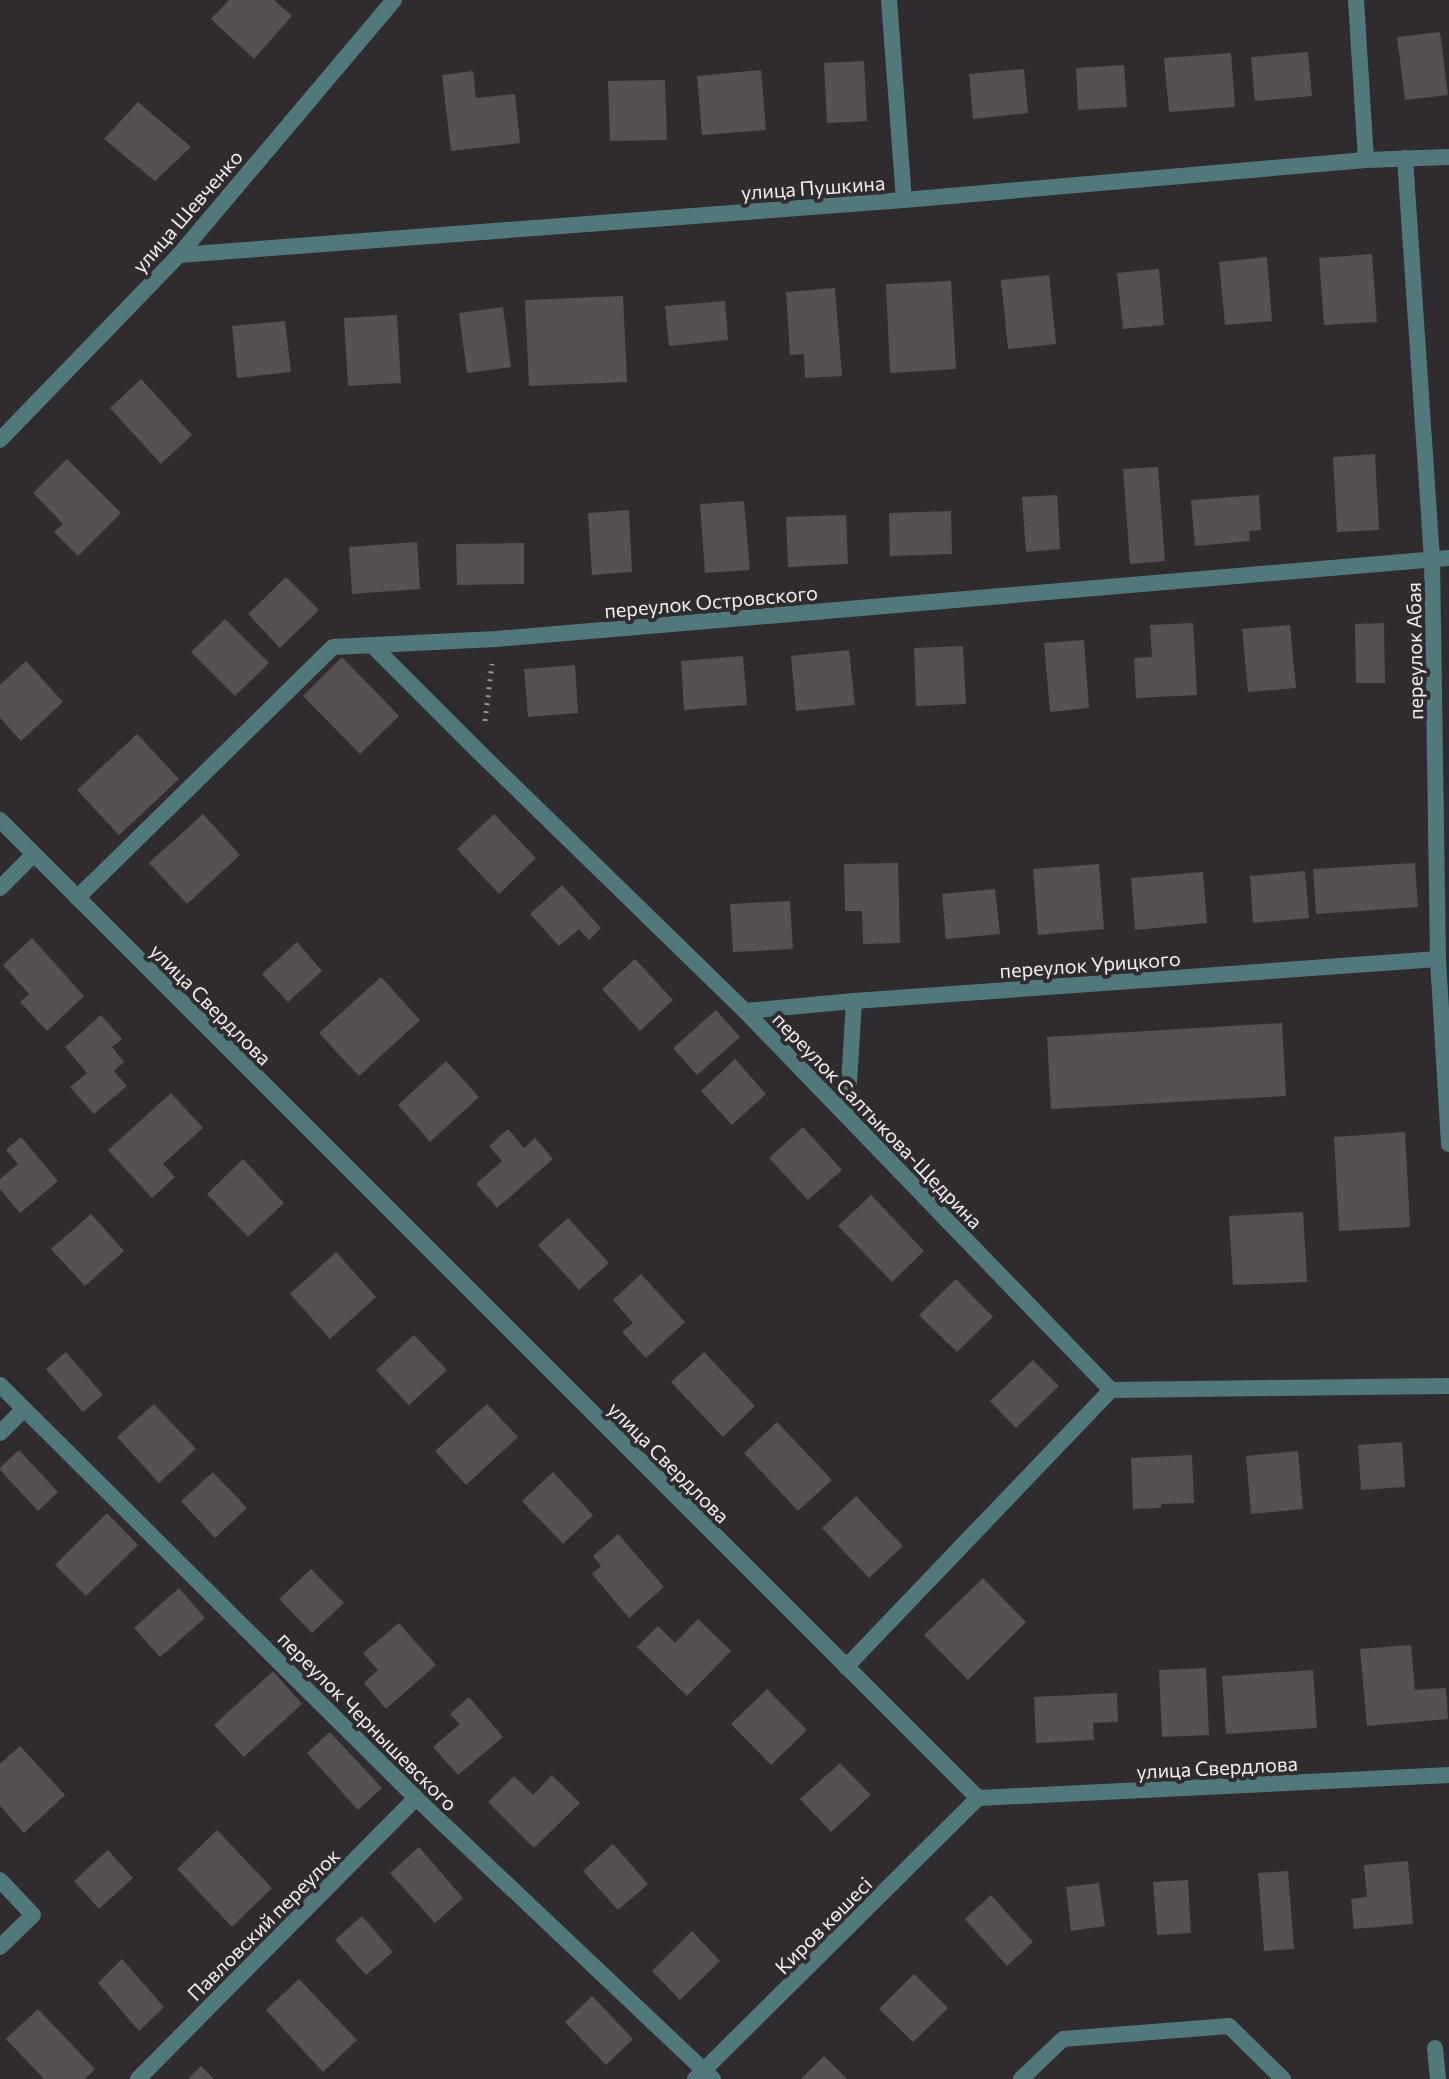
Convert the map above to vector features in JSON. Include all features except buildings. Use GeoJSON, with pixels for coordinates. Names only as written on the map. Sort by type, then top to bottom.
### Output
{"type":"FeatureCollection","features":[{"type":"Feature","properties":{"kind":"lane","name":"улица Шевченко"},"geometry":{"type":"LineString","coordinates":[[0,440],[179,255],[394,0]]}},
{"type":"Feature","properties":{"kind":"lane"},"geometry":{"type":"LineString","coordinates":[[889,0],[904,200]]}},
{"type":"Feature","properties":{"kind":"lane"},"geometry":{"type":"LineString","coordinates":[[1356,0],[1366,160]]}},
{"type":"Feature","properties":{"kind":"lane","name":"улица Пушкина"},"geometry":{"type":"LineString","coordinates":[[179,255],[904,200],[1366,160],[1449,157]]}},
{"type":"Feature","properties":{"kind":"lane","name":"переулок Абая"},"geometry":{"type":"LineString","coordinates":[[1405,158],[1441,559],[1438,959],[1449,1144]]}},
{"type":"Feature","properties":{"kind":"lane","name":"переулок Островского"},"geometry":{"type":"LineString","coordinates":[[77,898],[333,647],[496,639],[1441,559]]}},
{"type":"Feature","properties":{"kind":"lane","name":"переулок Салтыкова-Щедрина"},"geometry":{"type":"LineString","coordinates":[[372,645],[745,1011],[1111,1390]]}},
{"type":"Feature","properties":{"kind":"lane","name":"улица Свердлова"},"geometry":{"type":"LineString","coordinates":[[0,820],[978,1798],[1449,1775]]}},
{"type":"Feature","properties":{"kind":"lane"},"geometry":{"type":"LineString","coordinates":[[0,888],[34,854]]}},
{"type":"Feature","properties":{"kind":"lane","name":"переулок Урицкого"},"geometry":{"type":"LineString","coordinates":[[745,1011],[1438,959]]}},
{"type":"Feature","properties":{"kind":"lane"},"geometry":{"type":"LineString","coordinates":[[847,1115],[854,1001]]}},
{"type":"Feature","properties":{"kind":"lane","name":"переулок Чернышевского"},"geometry":{"type":"LineString","coordinates":[[0,1385],[416,1798],[704,2076]]}},
{"type":"Feature","properties":{"kind":"lane"},"geometry":{"type":"LineString","coordinates":[[846,1667],[1111,1390],[1449,1386]]}},
{"type":"Feature","properties":{"kind":"lane"},"geometry":{"type":"LineString","coordinates":[[0,1433],[24,1409]]}},
{"type":"Feature","properties":{"kind":"lane","name":"Павловский переулок"},"geometry":{"type":"LineString","coordinates":[[138,2079],[416,1798]]}},
{"type":"Feature","properties":{"kind":"lane","name":"Киров көшесі"},"geometry":{"type":"LineString","coordinates":[[704,2076],[978,1798]]}},
{"type":"Feature","properties":{"kind":"lane"},"geometry":{"type":"LineString","coordinates":[[0,1880],[33,1915],[0,1947]]}},
{"type":"Feature","properties":{"kind":"lane"},"geometry":{"type":"LineString","coordinates":[[1021,2079],[1063,2039],[1229,2026],[1283,2079]]}},
{"type":"Feature","properties":{"kind":"lane"},"geometry":{"type":"LineString","coordinates":[[1435,2048],[1438,2079]]}},
{"type":"Feature","properties":{"kind":"path"},"geometry":{"type":"LineString","coordinates":[[481,754],[496,639]]}}]}
